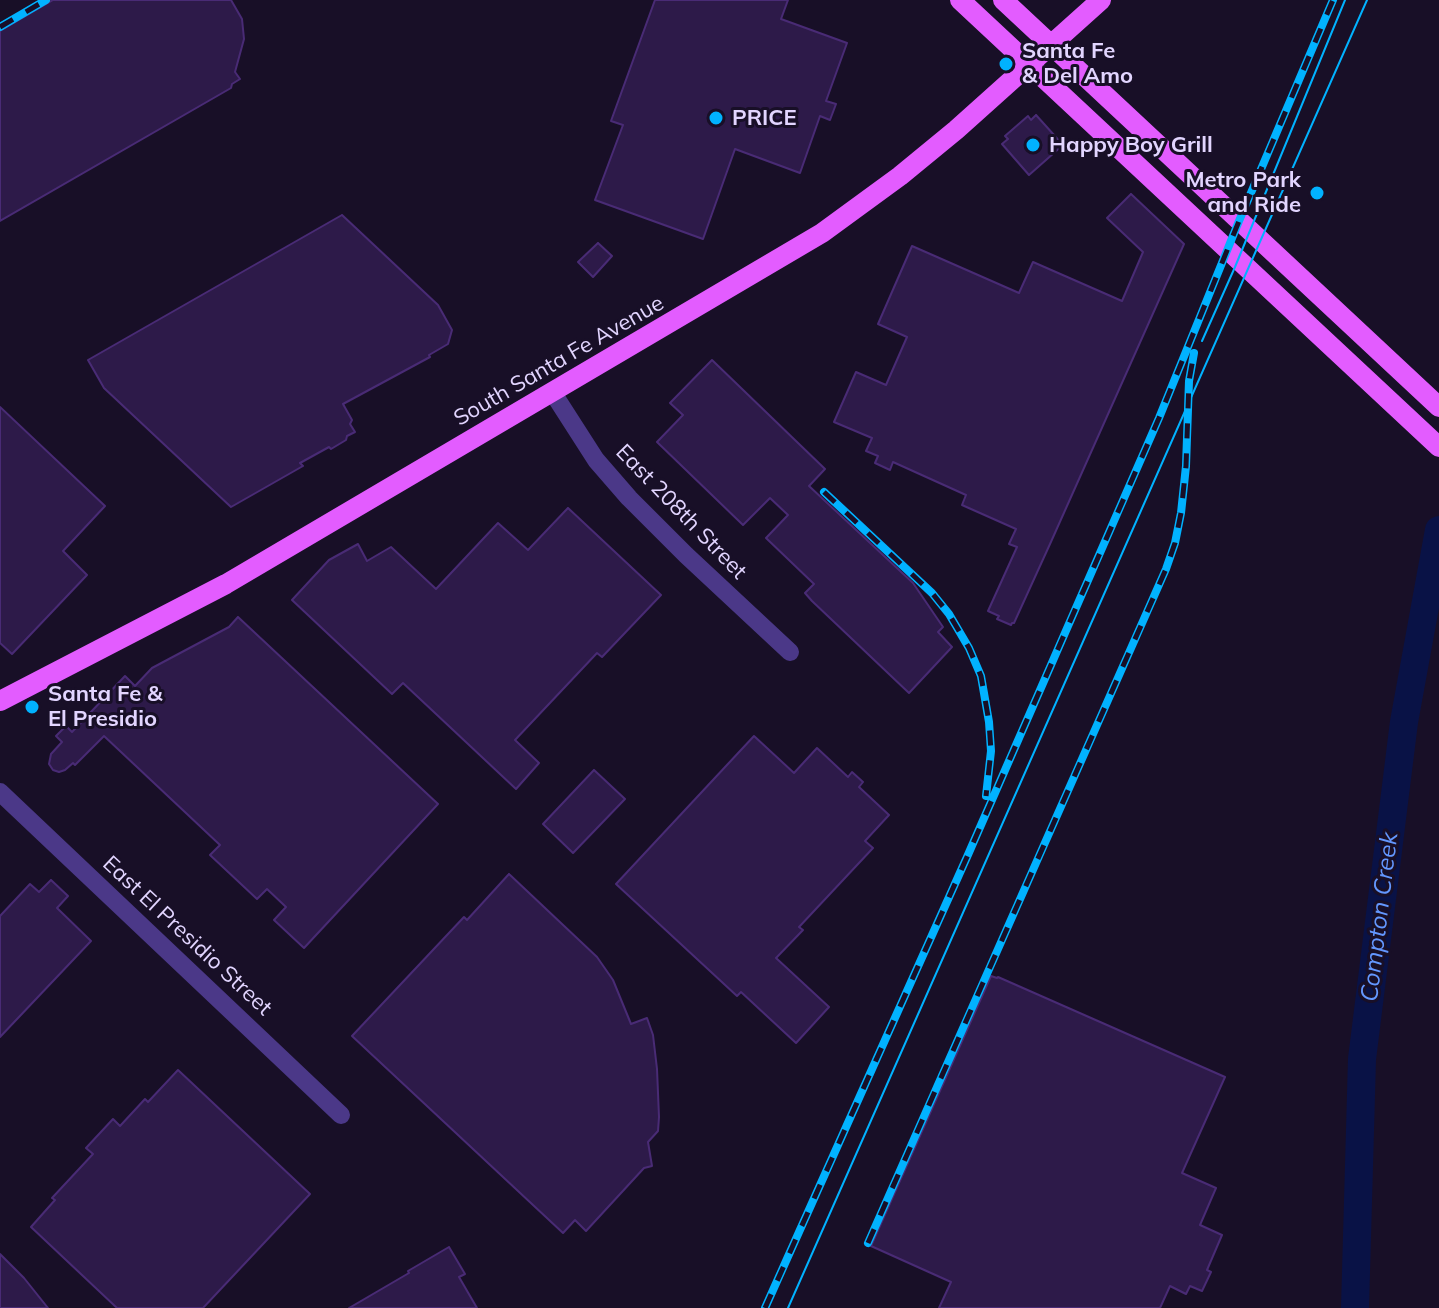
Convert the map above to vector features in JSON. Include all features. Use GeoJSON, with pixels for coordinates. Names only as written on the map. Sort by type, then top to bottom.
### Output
{"type":"FeatureCollection","features":[{"type":"Feature","properties":{"kind":"main road"},"geometry":{"type":"LineString","coordinates":[[960,0],[1439,447]]}},
{"type":"Feature","properties":{"kind":"main road"},"geometry":{"type":"LineString","coordinates":[[1003,0],[1439,407]]}},
{"type":"Feature","properties":{"kind":"main road","name":"South Santa Fe Avenue"},"geometry":{"type":"LineString","coordinates":[[0,701],[226,584],[822,233],[911,166],[1101,0]]}},
{"type":"Feature","properties":{"kind":"street","name":"East 208th Street"},"geometry":{"type":"LineString","coordinates":[[553,393],[596,460],[629,498],[790,652]]}},
{"type":"Feature","properties":{"kind":"street","name":"East El Presidio Street"},"geometry":{"type":"LineString","coordinates":[[0,792],[341,1115]]}},
{"type":"Feature","properties":{"kind":"building"},"geometry":{"type":"Polygon","coordinates":[[[53,0],[231,0],[242,19],[244,39],[235,72],[240,79],[231,88],[0,221],[0,31],[53,0]]]}},
{"type":"Feature","properties":{"kind":"building","name":"PRICE"},"geometry":{"type":"Polygon","coordinates":[[[655,0],[788,0],[781,19],[847,43],[826,101],[836,104],[830,120],[820,116],[800,173],[735,149],[703,239],[595,200],[623,125],[611,121],[655,0]]]}},
{"type":"Feature","properties":{"kind":"building","name":"Happy Boy Grill"},"geometry":{"type":"Polygon","coordinates":[[[1036,115],[1063,145],[1029,175],[1002,144],[1008,139],[1005,136],[1028,116],[1031,120],[1036,115]]]}},
{"type":"Feature","properties":{"kind":"building"},"geometry":{"type":"Polygon","coordinates":[[[1131,194],[1184,244],[1011,625],[988,611],[1017,547],[1009,544],[1016,529],[962,505],[966,495],[893,462],[890,470],[875,463],[878,456],[866,451],[872,438],[834,422],[856,372],[886,385],[907,337],[878,324],[912,246],[1019,293],[1033,262],[1122,301],[1143,252],[1107,218],[1131,194]]]}},
{"type":"Feature","properties":{"kind":"building"},"geometry":{"type":"Polygon","coordinates":[[[342,215],[438,305],[452,330],[448,344],[343,404],[355,432],[346,440],[300,463],[303,466],[231,507],[104,388],[88,360],[342,215]]]}},
{"type":"Feature","properties":{"kind":"building"},"geometry":{"type":"Polygon","coordinates":[[[598,243],[612,256],[593,277],[578,262],[598,243]]]}},
{"type":"Feature","properties":{"kind":"building"},"geometry":{"type":"Polygon","coordinates":[[[712,360],[825,469],[809,486],[913,583],[943,627],[938,632],[952,647],[909,693],[812,601],[805,593],[814,584],[766,538],[788,515],[770,498],[743,525],[657,442],[683,415],[670,403],[712,360]]]}},
{"type":"Feature","properties":{"kind":"building"},"geometry":{"type":"Polygon","coordinates":[[[0,407],[105,506],[63,551],[87,575],[12,654],[0,643],[0,407]]]}},
{"type":"Feature","properties":{"kind":"building"},"geometry":{"type":"Polygon","coordinates":[[[568,508],[661,595],[602,657],[597,653],[515,740],[539,763],[516,789],[403,683],[392,694],[292,600],[329,560],[358,544],[367,561],[391,547],[436,589],[498,523],[528,550],[568,508]]]}},
{"type":"Feature","properties":{"kind":"building"},"geometry":{"type":"Polygon","coordinates":[[[238,617],[438,804],[304,948],[274,920],[286,907],[267,889],[257,899],[210,855],[220,845],[104,736],[75,765],[73,763],[59,772],[49,764],[51,754],[62,742],[56,736],[66,726],[72,732],[125,676],[135,686],[152,668],[229,627],[238,617]]]}},
{"type":"Feature","properties":{"kind":"building"},"geometry":{"type":"Polygon","coordinates":[[[754,736],[794,773],[817,748],[848,777],[852,772],[863,782],[859,787],[889,815],[865,841],[873,848],[799,927],[803,930],[776,958],[829,1007],[796,1043],[741,992],[737,996],[616,884],[754,736]]]}},
{"type":"Feature","properties":{"kind":"building"},"geometry":{"type":"Polygon","coordinates":[[[594,770],[625,799],[573,853],[543,824],[594,770]]]}},
{"type":"Feature","properties":{"kind":"building"},"geometry":{"type":"Polygon","coordinates":[[[509,874],[597,957],[613,980],[631,1024],[647,1018],[653,1035],[659,1117],[658,1131],[648,1142],[652,1166],[644,1168],[586,1231],[575,1220],[563,1233],[352,1036],[509,874]]]}},
{"type":"Feature","properties":{"kind":"building"},"geometry":{"type":"Polygon","coordinates":[[[51,880],[68,896],[57,908],[91,941],[0,1037],[0,916],[30,884],[39,892],[51,880]]]}},
{"type":"Feature","properties":{"kind":"building"},"geometry":{"type":"Polygon","coordinates":[[[991,976],[1225,1077],[1182,1173],[1216,1188],[1200,1225],[1222,1235],[1202,1291],[1190,1286],[1186,1294],[1170,1286],[1160,1308],[939,1308],[951,1282],[871,1246],[991,976]]]}},
{"type":"Feature","properties":{"kind":"building"},"geometry":{"type":"Polygon","coordinates":[[[178,1070],[310,1194],[203,1308],[117,1308],[31,1227],[55,1200],[52,1198],[93,1154],[86,1148],[113,1119],[120,1126],[178,1070]]]}},
{"type":"Feature","properties":{"kind":"building"},"geometry":{"type":"Polygon","coordinates":[[[449,1247],[465,1274],[459,1277],[477,1308],[349,1308],[409,1273],[449,1247]]]}},
{"type":"Feature","properties":{"kind":"building"},"geometry":{"type":"Polygon","coordinates":[[[0,1254],[24,1278],[48,1308],[0,1308],[0,1254]]]}},
{"type":"Feature","properties":{"kind":"waterway","name":"Compton Creek"},"geometry":{"type":"LineString","coordinates":[[1355,1308],[1362,1059],[1404,722],[1439,530]]}},
{"type":"Feature","properties":{"kind":"tram line"},"geometry":{"type":"LineString","coordinates":[[1202,341],[1345,0]]}},
{"type":"Feature","properties":{"kind":"tram line"},"geometry":{"type":"LineString","coordinates":[[788,1308],[1367,0]]}},
{"type":"Feature","properties":{"kind":"railway"},"geometry":{"type":"LineString","coordinates":[[0,27],[46,0]]}},
{"type":"Feature","properties":{"kind":"railway"},"geometry":{"type":"LineString","coordinates":[[765,1308],[1159,418],[1333,0]]}},
{"type":"Feature","properties":{"kind":"railway"},"geometry":{"type":"LineString","coordinates":[[868,1243],[1166,569],[1181,513],[1189,381],[1194,353]]}},
{"type":"Feature","properties":{"kind":"railway"},"geometry":{"type":"LineString","coordinates":[[824,492],[932,593],[969,648],[981,676],[989,722],[991,751],[986,796]]}},
{"type":"Feature","properties":{"kind":"place","name":"Santa Fe & Del Amo"},"geometry":{"type":"Point","coordinates":[1006,64]}},
{"type":"Feature","properties":{"kind":"place","name":"PRICE"},"geometry":{"type":"Point","coordinates":[716,118]}},
{"type":"Feature","properties":{"kind":"place","name":"Happy Boy Grill"},"geometry":{"type":"Point","coordinates":[1033,145]}},
{"type":"Feature","properties":{"kind":"place","name":"Metro Park and Ride"},"geometry":{"type":"Point","coordinates":[1317,193]}},
{"type":"Feature","properties":{"kind":"place","name":"Santa Fe & El Presidio"},"geometry":{"type":"Point","coordinates":[32,707]}}]}
